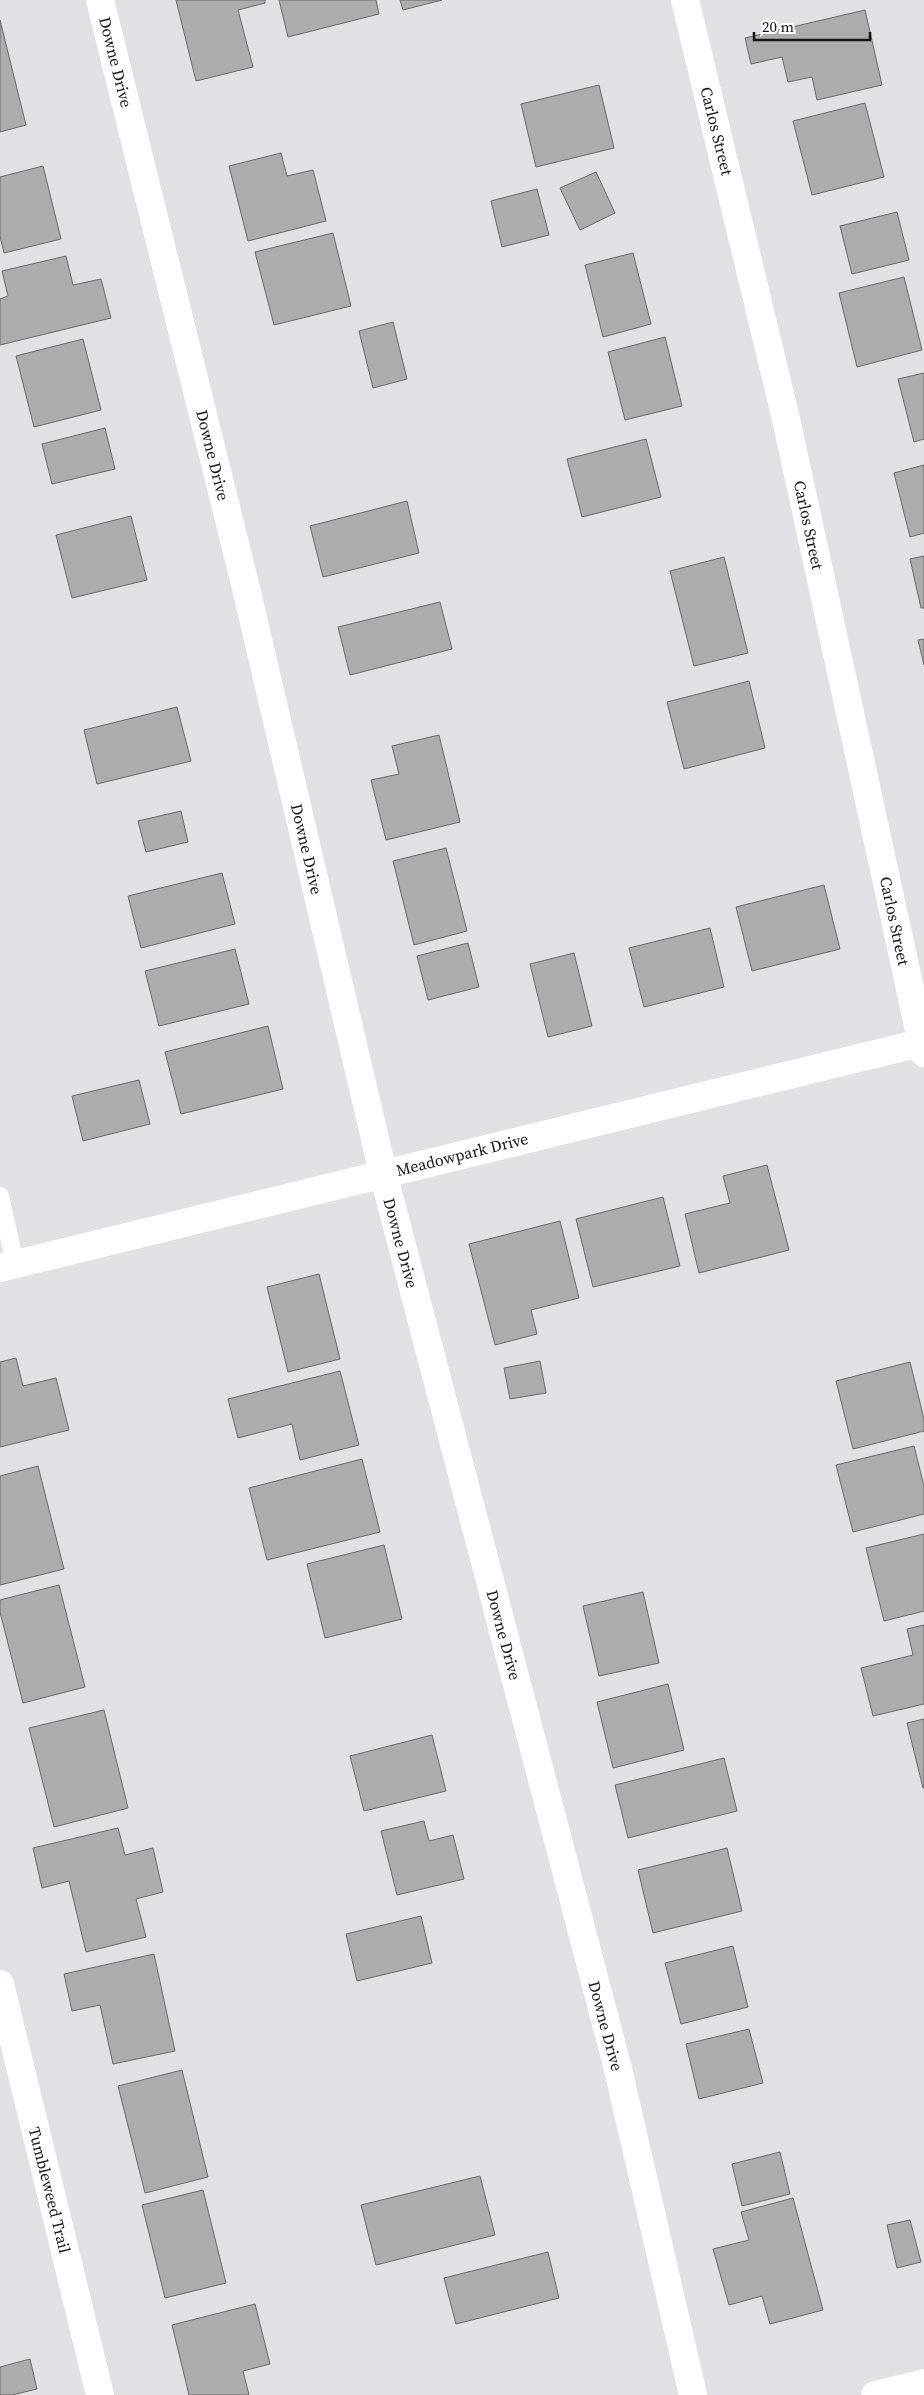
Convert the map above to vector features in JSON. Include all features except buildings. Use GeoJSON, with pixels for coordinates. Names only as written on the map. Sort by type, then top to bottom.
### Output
{"type":"FeatureCollection","features":[{"type":"Feature","properties":{"kind":"street","name":"Downe Drive"},"geometry":{"type":"LineString","coordinates":[[100,0],[246,584],[383,1173],[618,2069],[693,2395]]}},
{"type":"Feature","properties":{"kind":"street","name":"Carlos Street"},"geometry":{"type":"LineString","coordinates":[[685,0],[786,419],[923,1046]]}},
{"type":"Feature","properties":{"kind":"street","name":"Meadowpark Drive"},"geometry":{"type":"LineString","coordinates":[[8,1266],[383,1173],[923,1046]]}},
{"type":"Feature","properties":{"kind":"street","name":"Tumbleweed Trail"},"geometry":{"type":"LineString","coordinates":[[0,1984],[100,2395]]}},
{"type":"Feature","properties":{"kind":"street"},"geometry":{"type":"LineString","coordinates":[[875,2395],[924,2383]]}},
{"type":"Feature","properties":{"kind":"lane"},"geometry":{"type":"LineString","coordinates":[[0,1196],[8,1266]]}}]}
